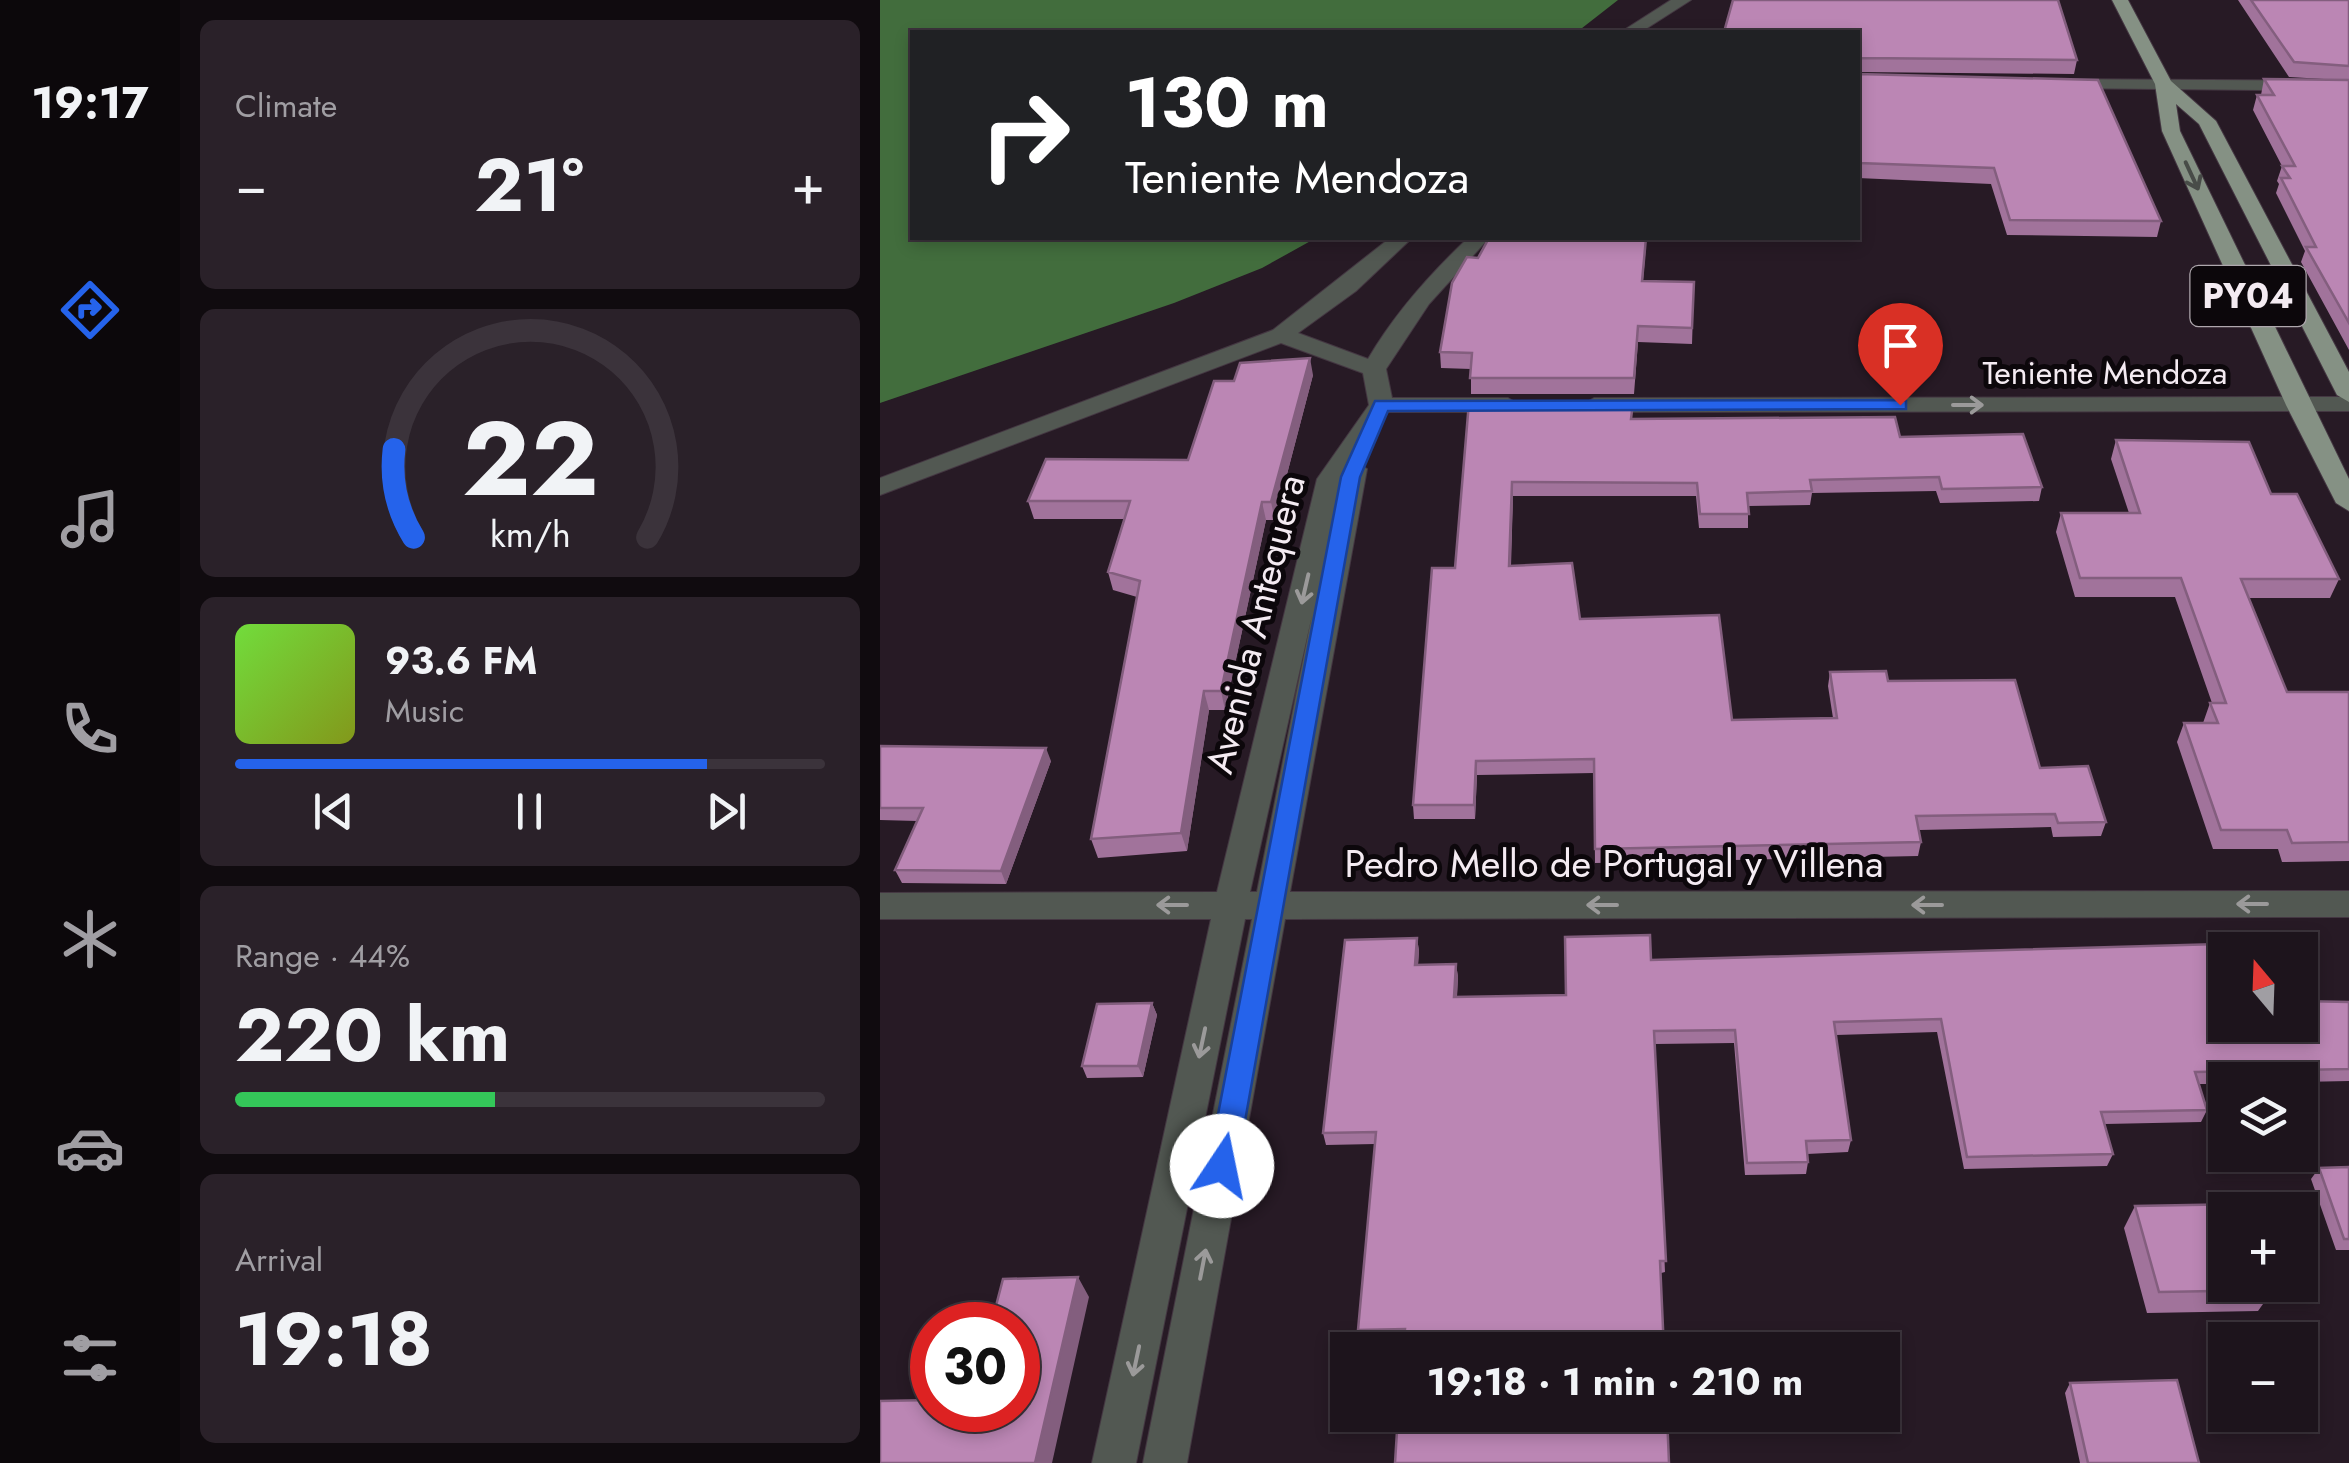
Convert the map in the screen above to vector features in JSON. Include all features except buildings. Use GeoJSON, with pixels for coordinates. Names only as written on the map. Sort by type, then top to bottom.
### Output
{"type":"FeatureCollection","features":[{"type":"Feature","properties":{"kind":"main road","name":"PY04"},"geometry":{"type":"LineString","coordinates":[[2120,0],[2164,84],[2171,132],[2298,405],[2349,503]]}},
{"type":"Feature","properties":{"kind":"main road","name":"PY04"},"geometry":{"type":"LineString","coordinates":[[2164,84],[2207,121],[2349,394]]}},
{"type":"Feature","properties":{"kind":"street"},"geometry":{"type":"LineString","coordinates":[[1633,30],[1682,0]]}},
{"type":"Feature","properties":{"kind":"street"},"geometry":{"type":"LineString","coordinates":[[2030,83],[2349,86]]}},
{"type":"Feature","properties":{"kind":"street"},"geometry":{"type":"LineString","coordinates":[[880,487],[1281,335],[1348,286],[1400,240]]}},
{"type":"Feature","properties":{"kind":"street"},"geometry":{"type":"LineString","coordinates":[[1381,405],[1374,369],[1406,316],[1437,277],[1477,240]]}},
{"type":"Feature","properties":{"kind":"street"},"geometry":{"type":"LineString","coordinates":[[1281,335],[1374,369]]}},
{"type":"Feature","properties":{"kind":"street","name":"Teniente Mendoza"},"geometry":{"type":"LineString","coordinates":[[1381,405],[2349,404]]}},
{"type":"Feature","properties":{"kind":"street","name":"Avenida Antequera"},"geometry":{"type":"LineString","coordinates":[[1114,1463],[1231,905],[1330,479],[1381,405]]}},
{"type":"Feature","properties":{"kind":"street","name":"Avenida Antequera"},"geometry":{"type":"LineString","coordinates":[[1164,1463],[1273,906],[1351,477],[1381,405]]}},
{"type":"Feature","properties":{"kind":"street","name":"Pedro Mello de Portugal y Villena"},"geometry":{"type":"LineString","coordinates":[[880,906],[2349,904]]}},
{"type":"Feature","properties":{"kind":"shaded area"},"geometry":{"type":"Polygon","coordinates":[[[880,0],[1618,0],[1580,30],[910,30],[910,240],[1312,240],[1262,268],[1174,303],[880,403],[880,0]]]}},
{"type":"Feature","properties":{"kind":"route"},"geometry":{"type":"LineString","coordinates":[[1222,1166],[1351,477],[1381,405],[1900,405]]}}]}
